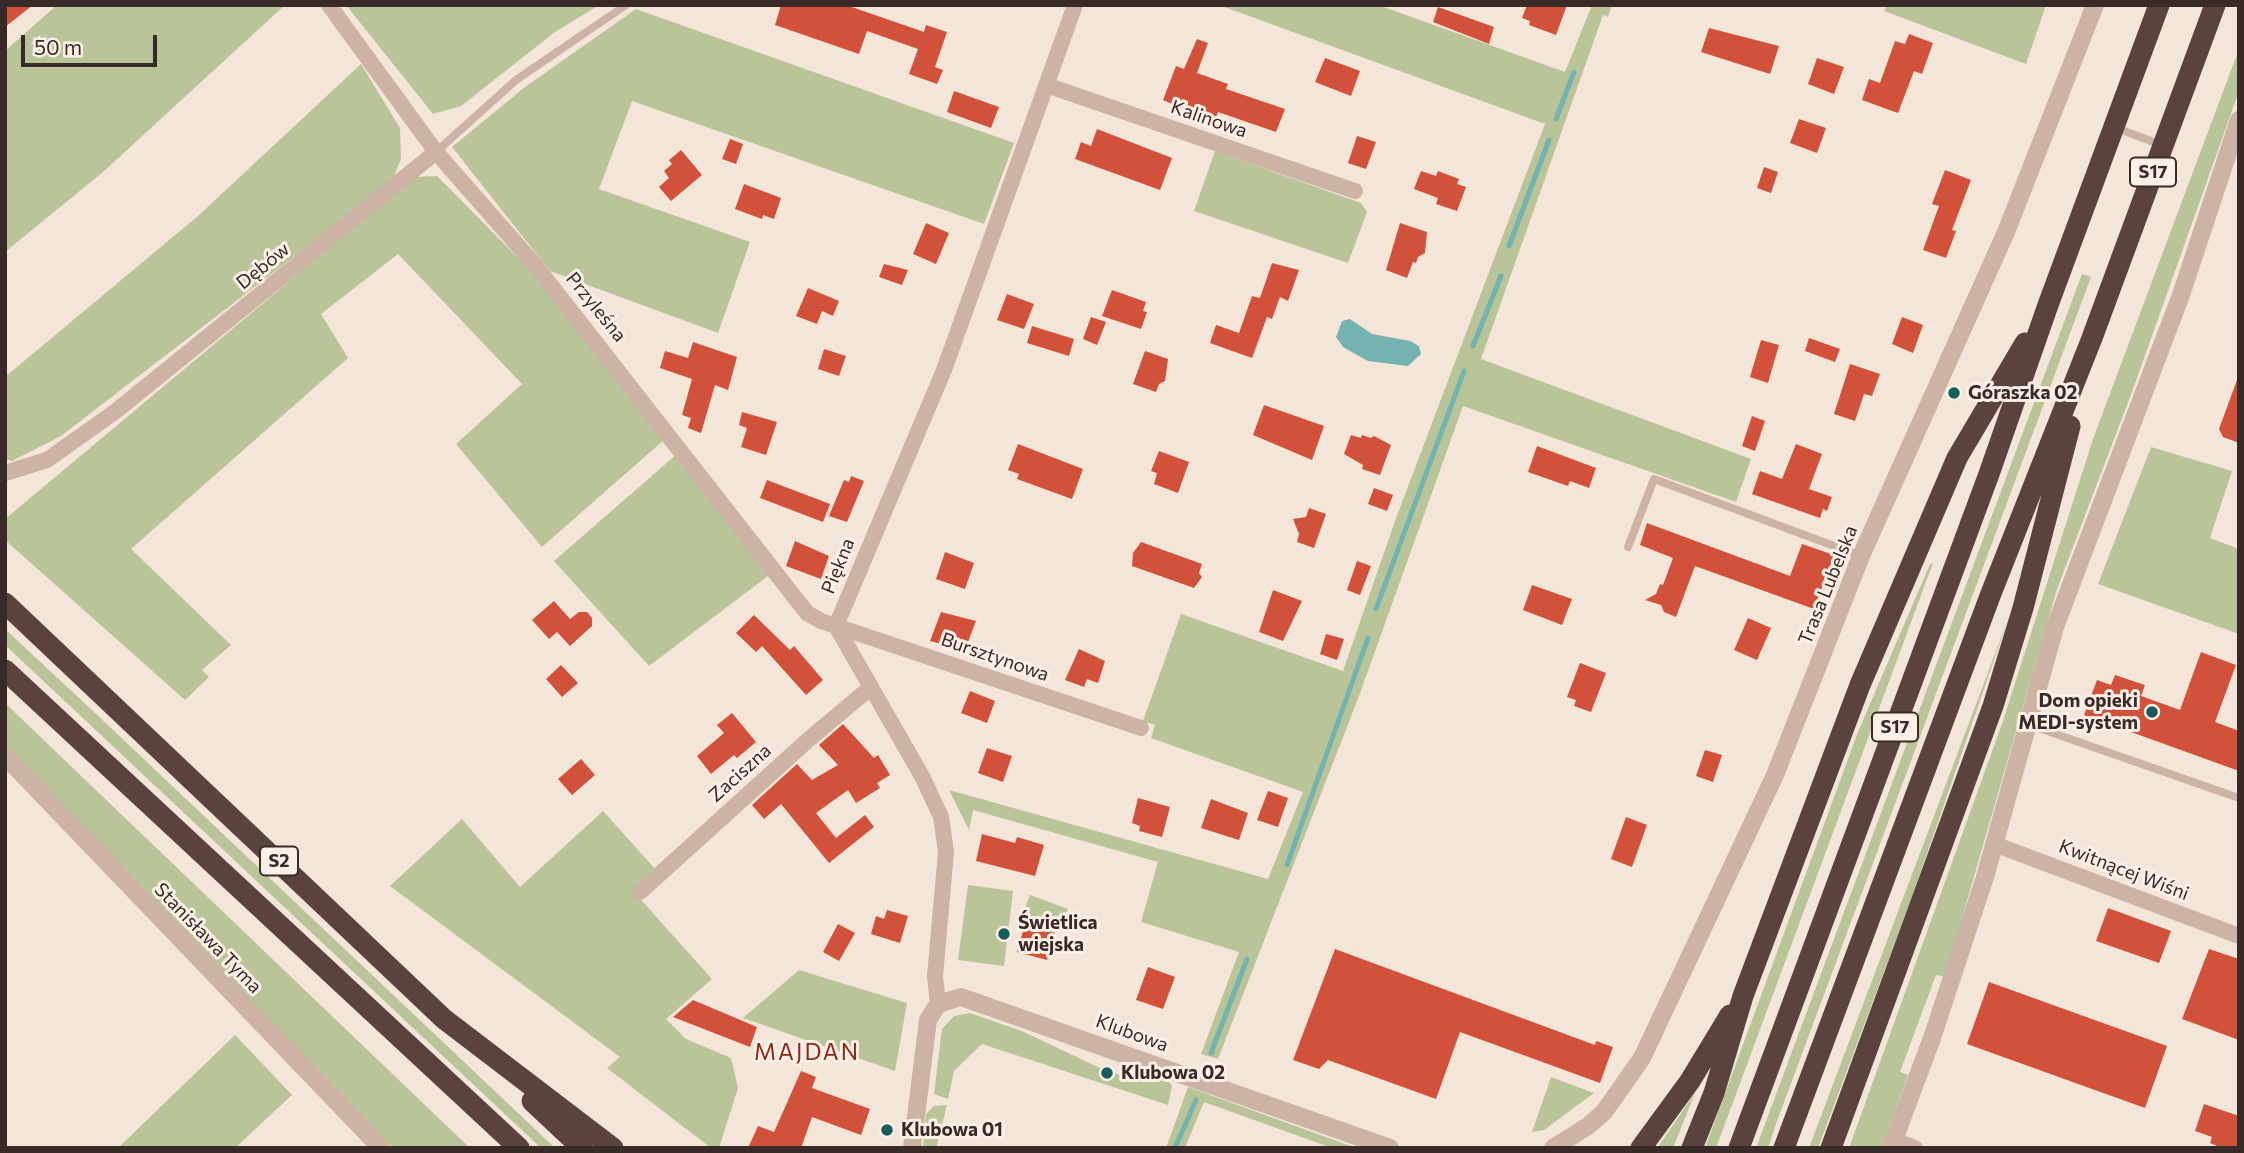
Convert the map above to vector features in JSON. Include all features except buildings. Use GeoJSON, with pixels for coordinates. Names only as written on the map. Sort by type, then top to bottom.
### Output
{"type":"FeatureCollection","features":[{"type":"Feature","properties":{"kind":"highway","name":"S17"},"geometry":{"type":"LineString","coordinates":[[1739,1148],[1989,474],[2048,305],[2159,5]]}},
{"type":"Feature","properties":{"kind":"highway","name":"S17"},"geometry":{"type":"LineString","coordinates":[[1784,1148],[1990,596],[2092,338],[2214,5]]}},
{"type":"Feature","properties":{"kind":"highway"},"geometry":{"type":"LineString","coordinates":[[1692,1148],[1714,1093],[1743,996],[1860,685],[1957,458],[2048,305]]}},
{"type":"Feature","properties":{"kind":"highway"},"geometry":{"type":"LineString","coordinates":[[1831,1148],[1993,706],[2023,608],[2092,338]]}},
{"type":"Feature","properties":{"kind":"highway","name":"S2"},"geometry":{"type":"LineString","coordinates":[[5,603],[582,1148]]}},
{"type":"Feature","properties":{"kind":"highway","name":"S2"},"geometry":{"type":"LineString","coordinates":[[5,670],[519,1148]]}},
{"type":"Feature","properties":{"kind":"highway"},"geometry":{"type":"LineString","coordinates":[[1641,1148],[1690,1081],[1743,996]]}},
{"type":"Feature","properties":{"kind":"highway"},"geometry":{"type":"LineString","coordinates":[[444,1018],[613,1148]]}},
{"type":"Feature","properties":{"kind":"street","name":"Przyleśna"},"geometry":{"type":"LineString","coordinates":[[329,5],[436,152],[535,265],[774,568],[792,596],[815,618],[836,626]]}},
{"type":"Feature","properties":{"kind":"street","name":"Piękna"},"geometry":{"type":"LineString","coordinates":[[836,626],[944,370],[1049,86],[1075,5]]}},
{"type":"Feature","properties":{"kind":"street","name":"Trasa Lubelska"},"geometry":{"type":"LineString","coordinates":[[1553,1148],[1588,1126],[1604,1112],[1642,1058],[1775,775],[1861,556],[2006,232],[2095,5]]}},
{"type":"Feature","properties":{"kind":"street","name":"Kalinowa"},"geometry":{"type":"LineString","coordinates":[[1049,86],[1355,191]]}},
{"type":"Feature","properties":{"kind":"street"},"geometry":{"type":"LineString","coordinates":[[1915,1148],[1893,1144],[1961,955],[2027,724],[2076,568],[2181,295],[2239,120]]}},
{"type":"Feature","properties":{"kind":"street","name":"Dębów"},"geometry":{"type":"LineString","coordinates":[[5,473],[47,460],[116,411],[436,152]]}},
{"type":"Feature","properties":{"kind":"street"},"geometry":{"type":"LineString","coordinates":[[836,626],[927,787],[945,833],[935,976],[938,1004],[928,1020],[912,1148]]}},
{"type":"Feature","properties":{"kind":"street","name":"Bursztynowa"},"geometry":{"type":"LineString","coordinates":[[836,626],[1141,728]]}},
{"type":"Feature","properties":{"kind":"street","name":"Zaciszna"},"geometry":{"type":"LineString","coordinates":[[640,892],[808,740],[870,688]]}},
{"type":"Feature","properties":{"kind":"street","name":"Stanisława Tyma"},"geometry":{"type":"LineString","coordinates":[[5,756],[381,1148]]}},
{"type":"Feature","properties":{"kind":"street","name":"Kwitnącej Wiśni"},"geometry":{"type":"LineString","coordinates":[[1994,844],[2239,936]]}},
{"type":"Feature","properties":{"kind":"street","name":"Klubowa"},"geometry":{"type":"LineString","coordinates":[[938,1004],[950,998],[972,999],[1391,1148]]}},
{"type":"Feature","properties":{"kind":"lane"},"geometry":{"type":"LineString","coordinates":[[436,152],[516,80],[626,5]]}},
{"type":"Feature","properties":{"kind":"lane"},"geometry":{"type":"LineString","coordinates":[[2114,127],[2162,145]]}},
{"type":"Feature","properties":{"kind":"lane"},"geometry":{"type":"LineString","coordinates":[[1628,548],[1654,479],[1861,556]]}},
{"type":"Feature","properties":{"kind":"lane"},"geometry":{"type":"LineString","coordinates":[[2027,724],[2239,798]]}},
{"type":"Feature","properties":{"kind":"green space"},"geometry":{"type":"Polygon","coordinates":[[[57,5],[285,5],[103,172],[5,252],[5,51],[57,5]]]}},
{"type":"Feature","properties":{"kind":"green space"},"geometry":{"type":"Polygon","coordinates":[[[346,5],[599,5],[555,32],[461,106],[433,114],[346,5]]]}},
{"type":"Feature","properties":{"kind":"green space"},"geometry":{"type":"Polygon","coordinates":[[[1219,5],[1378,5],[1565,72],[1592,5],[1612,5],[1608,17],[1603,15],[1481,359],[1751,459],[1736,502],[1463,406],[1359,696],[1218,1059],[1201,1054],[1239,952],[1141,922],[1158,862],[973,810],[969,830],[949,790],[1268,879],[1303,792],[1151,738],[1155,725],[1143,721],[1181,614],[1343,671],[1395,521],[1545,124],[1219,5]]]}},
{"type":"Feature","properties":{"kind":"green space"},"geometry":{"type":"Polygon","coordinates":[[[1888,5],[2046,5],[2026,64],[1884,11],[1888,5]]]}},
{"type":"Feature","properties":{"kind":"green space"},"geometry":{"type":"Polygon","coordinates":[[[636,9],[1014,143],[984,224],[632,101],[599,189],[750,242],[718,333],[550,271],[452,147],[525,87],[636,9]]]}},
{"type":"Feature","properties":{"kind":"green space"},"geometry":{"type":"Polygon","coordinates":[[[2239,49],[2239,91],[2132,392],[2057,589],[1945,977],[1936,975],[1900,1072],[1908,1075],[1882,1148],[1849,1148],[2003,721],[2093,439],[2239,49]]]}},
{"type":"Feature","properties":{"kind":"green space"},"geometry":{"type":"Polygon","coordinates":[[[361,64],[400,128],[401,159],[392,181],[61,436],[12,461],[5,459],[5,377],[198,216],[361,64]]]}},
{"type":"Feature","properties":{"kind":"green space"},"geometry":{"type":"Polygon","coordinates":[[[1215,151],[1361,203],[1367,212],[1348,263],[1194,211],[1215,151]]]}},
{"type":"Feature","properties":{"kind":"green space"},"geometry":{"type":"Polygon","coordinates":[[[437,176],[532,272],[665,439],[542,547],[456,444],[522,384],[398,254],[321,314],[348,358],[131,549],[231,645],[202,670],[209,677],[185,700],[5,540],[5,519],[414,177],[437,176]]]}},
{"type":"Feature","properties":{"kind":"green space"},"geometry":{"type":"Polygon","coordinates":[[[2082,274],[2091,277],[1768,1148],[1756,1148],[2082,274]]]}},
{"type":"Feature","properties":{"kind":"green space"},"geometry":{"type":"Polygon","coordinates":[[[2151,447],[2232,471],[2210,538],[2239,549],[2239,634],[2098,584],[2151,447]]]}},
{"type":"Feature","properties":{"kind":"green space"},"geometry":{"type":"Polygon","coordinates":[[[677,454],[772,573],[649,666],[554,561],[677,454]]]}},
{"type":"Feature","properties":{"kind":"green space"},"geometry":{"type":"Polygon","coordinates":[[[1933,563],[1716,1148],[1705,1148],[1858,732],[1930,564],[1933,563]]]}},
{"type":"Feature","properties":{"kind":"green space"},"geometry":{"type":"Polygon","coordinates":[[[2010,614],[1913,894],[1818,1148],[1809,1148],[2010,614]]]}},
{"type":"Feature","properties":{"kind":"green space"},"geometry":{"type":"Polygon","coordinates":[[[5,629],[555,1148],[541,1148],[5,645],[5,629]]]}},
{"type":"Feature","properties":{"kind":"green space"},"geometry":{"type":"Polygon","coordinates":[[[5,703],[470,1148],[393,1148],[5,746],[5,703]]]}},
{"type":"Feature","properties":{"kind":"green space"},"geometry":{"type":"Polygon","coordinates":[[[603,811],[657,871],[634,892],[712,979],[666,1019],[686,1039],[731,1058],[738,1088],[719,1148],[711,1148],[607,1068],[620,1057],[390,886],[462,819],[520,887],[603,811]]]}},
{"type":"Feature","properties":{"kind":"green space"},"geometry":{"type":"Polygon","coordinates":[[[968,885],[1013,891],[1004,966],[958,960],[968,885]]]}},
{"type":"Feature","properties":{"kind":"green space"},"geometry":{"type":"Polygon","coordinates":[[[1030,895],[1068,909],[1061,927],[1023,913],[1030,895]]]}},
{"type":"Feature","properties":{"kind":"green space"},"geometry":{"type":"Polygon","coordinates":[[[799,970],[907,1003],[895,1071],[743,1018],[799,970]]]}},
{"type":"Feature","properties":{"kind":"green space"},"geometry":{"type":"Polygon","coordinates":[[[970,1013],[1024,1032],[1102,1069],[1101,1074],[1112,1077],[1114,1073],[1135,1080],[1137,1075],[1167,1078],[1172,1086],[1168,1105],[982,1044],[954,1071],[948,1099],[934,1094],[942,1029],[954,1016],[970,1013]]]}},
{"type":"Feature","properties":{"kind":"green space"},"geometry":{"type":"Polygon","coordinates":[[[235,1035],[292,1095],[235,1148],[118,1148],[235,1035]]]}},
{"type":"Feature","properties":{"kind":"green space"},"geometry":{"type":"Polygon","coordinates":[[[1551,1077],[1594,1093],[1544,1130],[1532,1132],[1551,1077]]]}},
{"type":"Feature","properties":{"kind":"green space"},"geometry":{"type":"Polygon","coordinates":[[[1188,1087],[1356,1148],[1332,1148],[1204,1102],[1185,1148],[1166,1148],[1188,1087]]]}},
{"type":"Feature","properties":{"kind":"green space"},"geometry":{"type":"Polygon","coordinates":[[[1695,1093],[1673,1148],[1657,1148],[1662,1141],[1695,1093]]]}},
{"type":"Feature","properties":{"kind":"green space"},"geometry":{"type":"Polygon","coordinates":[[[947,1105],[936,1148],[923,1148],[926,1114],[934,1106],[947,1105]]]}},
{"type":"Feature","properties":{"kind":"water"},"geometry":{"type":"Polygon","coordinates":[[[1350,319],[1372,334],[1410,341],[1419,346],[1421,354],[1408,366],[1368,361],[1343,347],[1336,337],[1342,321],[1350,319]]]}},
{"type":"Feature","properties":{"kind":"waterway"},"geometry":{"type":"LineString","coordinates":[[1556,119],[1574,72]]}},
{"type":"Feature","properties":{"kind":"waterway"},"geometry":{"type":"LineString","coordinates":[[1509,246],[1549,140]]}},
{"type":"Feature","properties":{"kind":"waterway"},"geometry":{"type":"LineString","coordinates":[[1473,346],[1501,276]]}},
{"type":"Feature","properties":{"kind":"waterway"},"geometry":{"type":"LineString","coordinates":[[1376,609],[1464,371]]}},
{"type":"Feature","properties":{"kind":"waterway"},"geometry":{"type":"LineString","coordinates":[[1287,865],[1368,638]]}},
{"type":"Feature","properties":{"kind":"waterway"},"geometry":{"type":"LineString","coordinates":[[1211,1053],[1247,959]]}},
{"type":"Feature","properties":{"kind":"waterway"},"geometry":{"type":"LineString","coordinates":[[1175,1148],[1196,1100]]}},
{"type":"Feature","properties":{"kind":"place","name":"Góraszka 02"},"geometry":{"type":"Point","coordinates":[1954,393]}},
{"type":"Feature","properties":{"kind":"place","name":"Dom opieki MEDI-system"},"geometry":{"type":"Point","coordinates":[2152,712]}},
{"type":"Feature","properties":{"kind":"place","name":"Świetlica wiejska"},"geometry":{"type":"Point","coordinates":[1004,934]}},
{"type":"Feature","properties":{"kind":"place","name":"Klubowa 02"},"geometry":{"type":"Point","coordinates":[1107,1073]}},
{"type":"Feature","properties":{"kind":"place","name":"Klubowa 01"},"geometry":{"type":"Point","coordinates":[887,1130]}},
{"type":"Feature","properties":{"kind":"district","name":"MAJDAN"},"geometry":{"type":"Point","coordinates":[807,1052]}}]}
